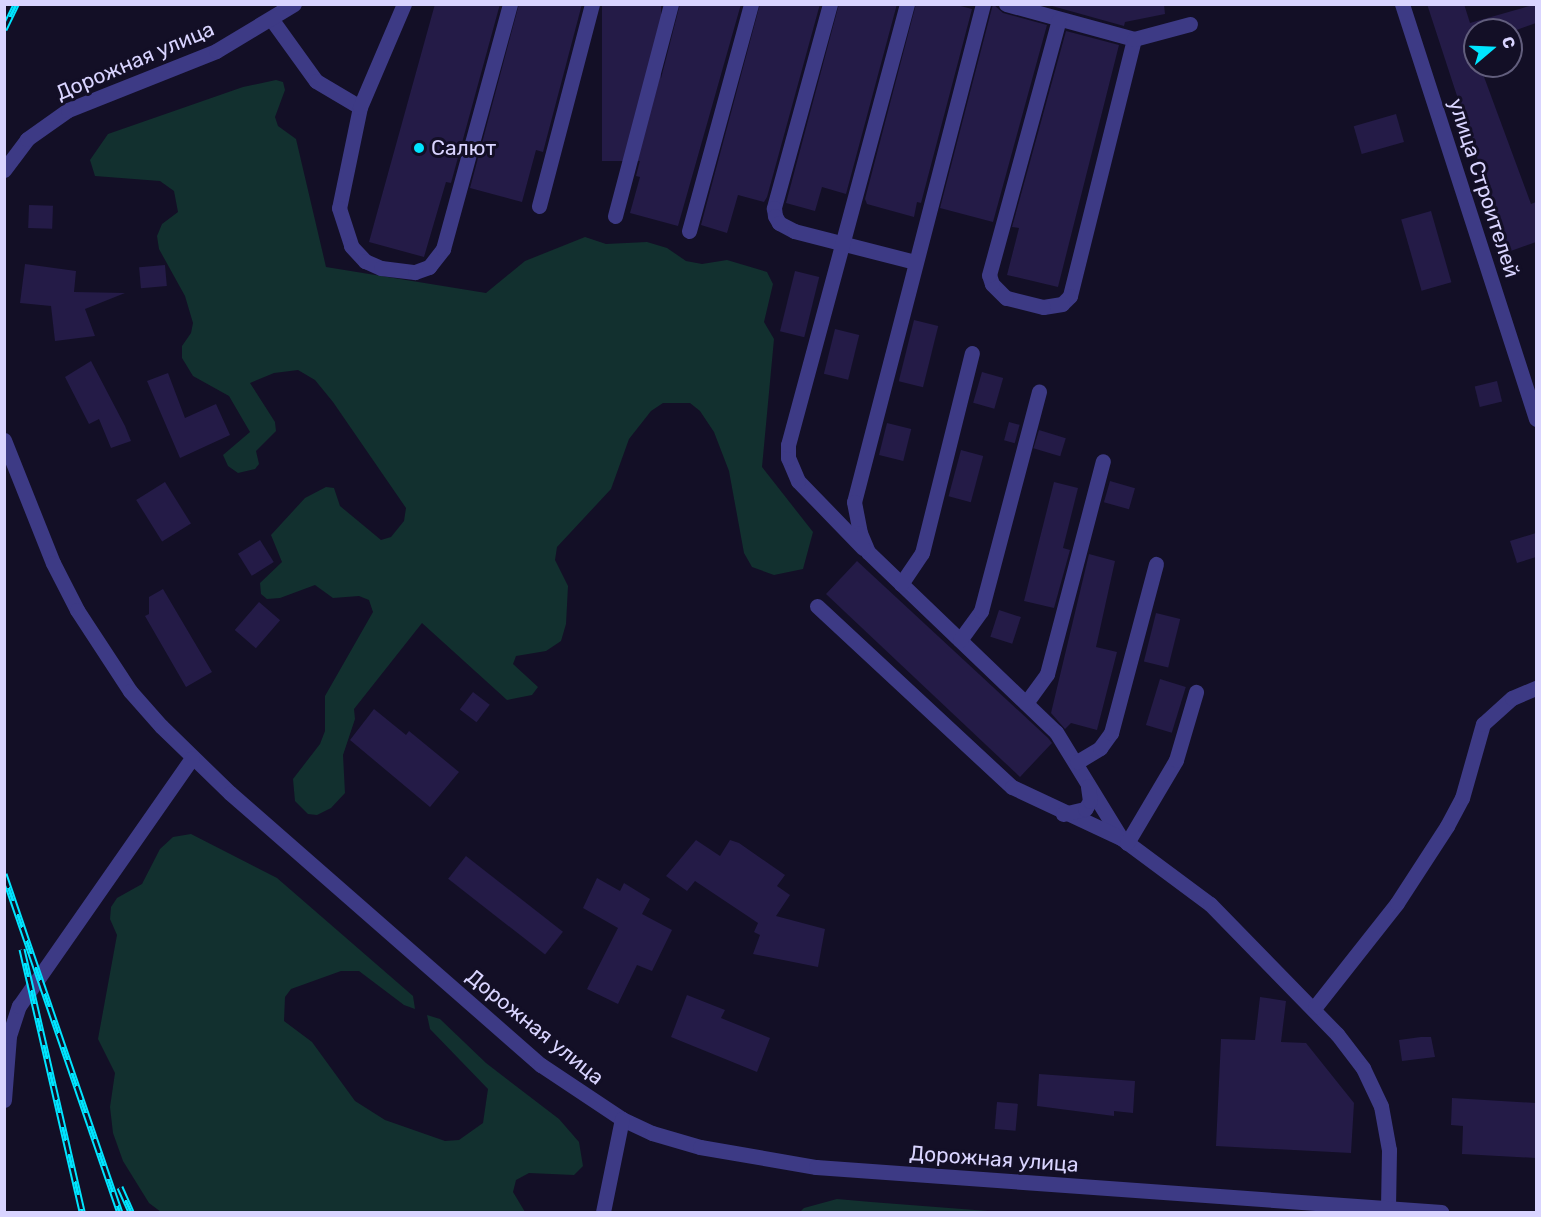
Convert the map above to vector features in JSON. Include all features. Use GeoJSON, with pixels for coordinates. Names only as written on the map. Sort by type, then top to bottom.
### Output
{"type":"FeatureCollection","features":[{"type":"Feature","properties":{"kind":"street","name":"Дорожная улица"},"geometry":{"type":"LineString","coordinates":[[4,170],[27,139],[68,110],[216,51],[272,20],[294,4]]}},
{"type":"Feature","properties":{"kind":"street"},"geometry":{"type":"LineString","coordinates":[[404,4],[360,107],[339,208],[342,227],[351,246],[365,261],[399,272],[429,267],[443,249],[510,4]]}},
{"type":"Feature","properties":{"kind":"street"},"geometry":{"type":"LineString","coordinates":[[539,206],[592,4]]}},
{"type":"Feature","properties":{"kind":"street"},"geometry":{"type":"LineString","coordinates":[[615,216],[671,4]]}},
{"type":"Feature","properties":{"kind":"street"},"geometry":{"type":"LineString","coordinates":[[689,231],[752,4]]}},
{"type":"Feature","properties":{"kind":"street"},"geometry":{"type":"LineString","coordinates":[[830,4],[774,208],[779,223],[786,228],[915,262]]}},
{"type":"Feature","properties":{"kind":"street"},"geometry":{"type":"LineString","coordinates":[[907,4],[788,445],[788,458],[806,491],[1056,732],[1077,762],[1088,786],[1124,841]]}},
{"type":"Feature","properties":{"kind":"street"},"geometry":{"type":"LineString","coordinates":[[868,552],[854,502],[983,4]]}},
{"type":"Feature","properties":{"kind":"street"},"geometry":{"type":"LineString","coordinates":[[1006,4],[1134,39],[1190,24]]}},
{"type":"Feature","properties":{"kind":"street","name":"улица Строителей"},"geometry":{"type":"LineString","coordinates":[[1402,4],[1536,419]]}},
{"type":"Feature","properties":{"kind":"street"},"geometry":{"type":"LineString","coordinates":[[1059,19],[989,275],[992,284],[1006,298],[1052,307],[1070,296],[1134,39]]}},
{"type":"Feature","properties":{"kind":"street"},"geometry":{"type":"LineString","coordinates":[[272,20],[315,81],[333,95],[360,107]]}},
{"type":"Feature","properties":{"kind":"street"},"geometry":{"type":"LineString","coordinates":[[902,584],[922,553],[972,353]]}},
{"type":"Feature","properties":{"kind":"street"},"geometry":{"type":"LineString","coordinates":[[960,640],[981,611],[1039,392]]}},
{"type":"Feature","properties":{"kind":"street","name":"Дорожная улица"},"geometry":{"type":"LineString","coordinates":[[4,440],[49,553],[77,610],[130,691],[192,758],[541,1065],[622,1119],[652,1133],[700,1147],[816,1167],[1310,1208],[1388,1208],[1441,1212]]}},
{"type":"Feature","properties":{"kind":"street"},"geometry":{"type":"LineString","coordinates":[[1026,703],[1047,674],[1103,461]]}},
{"type":"Feature","properties":{"kind":"street"},"geometry":{"type":"LineString","coordinates":[[1077,762],[1100,748],[1111,733],[1156,564]]}},
{"type":"Feature","properties":{"kind":"street"},"geometry":{"type":"LineString","coordinates":[[817,606],[1012,787],[1124,841],[1210,904],[1315,1007],[1364,1068],[1381,1106],[1389,1150],[1388,1208]]}},
{"type":"Feature","properties":{"kind":"street"},"geometry":{"type":"LineString","coordinates":[[1315,1007],[1397,903],[1447,826],[1462,798],[1483,724],[1512,698],[1536,688]]}},
{"type":"Feature","properties":{"kind":"street"},"geometry":{"type":"LineString","coordinates":[[1124,841],[1176,760],[1196,692]]}},
{"type":"Feature","properties":{"kind":"street"},"geometry":{"type":"LineString","coordinates":[[4,1026],[192,758]]}},
{"type":"Feature","properties":{"kind":"street"},"geometry":{"type":"LineString","coordinates":[[1062,813],[1076,814],[1085,809],[1090,801],[1088,786]]}},
{"type":"Feature","properties":{"kind":"street"},"geometry":{"type":"LineString","coordinates":[[4,1101],[9,1036],[19,1006]]}},
{"type":"Feature","properties":{"kind":"street"},"geometry":{"type":"LineString","coordinates":[[603,1212],[622,1119]]}},
{"type":"Feature","properties":{"kind":"green space"},"geometry":{"type":"Polygon","coordinates":[[[276,80],[283,82],[285,90],[275,117],[278,126],[296,139],[326,267],[486,293],[525,261],[585,237],[606,244],[647,242],[667,248],[686,261],[702,264],[727,260],[767,272],[773,284],[764,322],[774,339],[762,467],[813,532],[803,569],[774,575],[752,567],[744,553],[729,471],[714,432],[700,411],[690,403],[663,403],[651,411],[629,439],[611,489],[557,547],[555,560],[568,586],[566,624],[561,641],[546,651],[516,656],[513,664],[538,687],[532,695],[507,700],[422,623],[354,709],[355,719],[343,755],[345,793],[331,808],[317,815],[308,814],[295,801],[293,779],[320,744],[325,731],[325,696],[373,612],[369,600],[359,596],[333,598],[315,585],[280,598],[267,599],[261,594],[260,583],[282,562],[271,535],[305,498],[326,487],[334,488],[340,506],[381,540],[391,537],[404,521],[406,508],[333,402],[315,380],[298,370],[274,373],[250,383],[275,422],[276,431],[256,451],[259,464],[255,469],[238,473],[228,466],[223,455],[250,432],[229,396],[193,376],[182,358],[182,346],[191,333],[193,323],[185,296],[159,249],[157,236],[162,224],[178,212],[174,191],[160,181],[95,176],[90,160],[108,134],[243,87],[276,80]]]}},
{"type":"Feature","properties":{"kind":"green space"},"geometry":{"type":"Polygon","coordinates":[[[191,834],[277,878],[413,996],[415,1009],[404,1005],[359,971],[341,971],[291,989],[285,997],[284,1021],[312,1042],[355,1101],[385,1120],[445,1141],[459,1140],[483,1123],[488,1089],[430,1029],[427,1015],[440,1019],[486,1063],[559,1119],[579,1142],[583,1166],[574,1175],[529,1173],[516,1180],[513,1192],[525,1212],[161,1212],[149,1203],[123,1161],[113,1133],[110,1107],[115,1073],[98,1039],[117,935],[110,919],[111,907],[117,898],[142,884],[160,849],[173,837],[191,834]]]}},
{"type":"Feature","properties":{"kind":"green space"},"geometry":{"type":"Polygon","coordinates":[[[837,1199],[1001,1212],[800,1212],[804,1208],[837,1199]]]}},
{"type":"Feature","properties":{"kind":"building"},"geometry":{"type":"Polygon","coordinates":[[[435,4],[500,4],[451,183],[446,182],[424,257],[369,242],[435,4]]]}},
{"type":"Feature","properties":{"kind":"building"},"geometry":{"type":"Polygon","coordinates":[[[519,4],[582,4],[543,152],[536,150],[522,202],[470,188],[519,4]]]}},
{"type":"Feature","properties":{"kind":"building"},"geometry":{"type":"Polygon","coordinates":[[[602,4],[661,4],[661,161],[602,161],[602,4]]]}},
{"type":"Feature","properties":{"kind":"building"},"geometry":{"type":"Polygon","coordinates":[[[680,4],[741,4],[678,226],[630,213],[640,177],[636,176],[680,4]]]}},
{"type":"Feature","properties":{"kind":"building"},"geometry":{"type":"Polygon","coordinates":[[[760,4],[820,4],[767,197],[764,202],[738,195],[727,233],[701,225],[760,4]]]}},
{"type":"Feature","properties":{"kind":"building"},"geometry":{"type":"Polygon","coordinates":[[[839,4],[897,4],[846,194],[822,187],[815,211],[786,203],[839,4]]]}},
{"type":"Feature","properties":{"kind":"building"},"geometry":{"type":"Polygon","coordinates":[[[916,4],[953,4],[972,9],[921,203],[917,202],[914,217],[867,204],[865,199],[916,4]]]}},
{"type":"Feature","properties":{"kind":"building"},"geometry":{"type":"Polygon","coordinates":[[[993,4],[1003,13],[1047,25],[993,222],[940,208],[993,4]]]}},
{"type":"Feature","properties":{"kind":"building"},"geometry":{"type":"Polygon","coordinates":[[[1045,4],[1164,4],[1165,14],[1125,22],[1124,26],[1045,4]]]}},
{"type":"Feature","properties":{"kind":"building"},"geometry":{"type":"Polygon","coordinates":[[[1427,4],[1464,4],[1468,18],[1463,18],[1463,78],[1484,78],[1531,204],[1536,202],[1536,242],[1508,252],[1427,4]]]}},
{"type":"Feature","properties":{"kind":"building"},"geometry":{"type":"Polygon","coordinates":[[[1536,4],[1536,23],[1523,28],[1523,18],[1487,18],[1536,4]]]}},
{"type":"Feature","properties":{"kind":"building"},"geometry":{"type":"Polygon","coordinates":[[[1066,31],[1119,45],[1058,287],[1007,275],[1019,228],[1012,227],[1066,31]]]}},
{"type":"Feature","properties":{"kind":"building"},"geometry":{"type":"Polygon","coordinates":[[[1396,114],[1404,142],[1362,154],[1354,126],[1396,114]]]}},
{"type":"Feature","properties":{"kind":"building"},"geometry":{"type":"Polygon","coordinates":[[[29,205],[53,206],[52,229],[28,228],[29,205]]]}},
{"type":"Feature","properties":{"kind":"building"},"geometry":{"type":"Polygon","coordinates":[[[1431,211],[1451,282],[1422,291],[1401,220],[1431,211]]]}},
{"type":"Feature","properties":{"kind":"building"},"geometry":{"type":"Polygon","coordinates":[[[25,264],[76,271],[74,292],[125,293],[85,309],[95,336],[55,341],[51,306],[20,303],[25,264]]]}},
{"type":"Feature","properties":{"kind":"building"},"geometry":{"type":"Polygon","coordinates":[[[165,265],[167,286],[141,288],[139,267],[165,265]]]}},
{"type":"Feature","properties":{"kind":"building"},"geometry":{"type":"Polygon","coordinates":[[[795,271],[819,277],[804,337],[780,331],[795,271]]]}},
{"type":"Feature","properties":{"kind":"building"},"geometry":{"type":"Polygon","coordinates":[[[914,320],[938,326],[923,387],[899,381],[914,320]]]}},
{"type":"Feature","properties":{"kind":"building"},"geometry":{"type":"Polygon","coordinates":[[[835,329],[859,335],[848,380],[824,374],[835,329]]]}},
{"type":"Feature","properties":{"kind":"building"},"geometry":{"type":"Polygon","coordinates":[[[91,361],[131,441],[111,448],[99,419],[89,424],[65,377],[91,361]]]}},
{"type":"Feature","properties":{"kind":"building"},"geometry":{"type":"Polygon","coordinates":[[[982,372],[1003,378],[994,409],[973,403],[982,372]]]}},
{"type":"Feature","properties":{"kind":"building"},"geometry":{"type":"Polygon","coordinates":[[[168,373],[185,418],[216,404],[230,435],[180,458],[147,381],[168,373]]]}},
{"type":"Feature","properties":{"kind":"building"},"geometry":{"type":"Polygon","coordinates":[[[1497,381],[1502,401],[1480,407],[1475,387],[1497,381]]]}},
{"type":"Feature","properties":{"kind":"building"},"geometry":{"type":"Polygon","coordinates":[[[1009,422],[1020,425],[1015,443],[1004,440],[1009,422]]]}},
{"type":"Feature","properties":{"kind":"building"},"geometry":{"type":"Polygon","coordinates":[[[887,423],[911,429],[903,461],[879,455],[887,423]]]}},
{"type":"Feature","properties":{"kind":"building"},"geometry":{"type":"Polygon","coordinates":[[[1039,430],[1066,438],[1060,456],[1033,448],[1039,430]]]}},
{"type":"Feature","properties":{"kind":"building"},"geometry":{"type":"Polygon","coordinates":[[[961,450],[983,456],[971,502],[949,496],[961,450]]]}},
{"type":"Feature","properties":{"kind":"building"},"geometry":{"type":"Polygon","coordinates":[[[1110,481],[1135,488],[1129,509],[1104,502],[1110,481]]]}},
{"type":"Feature","properties":{"kind":"building"},"geometry":{"type":"Polygon","coordinates":[[[165,482],[191,524],[162,542],[136,500],[165,482]]]}},
{"type":"Feature","properties":{"kind":"building"},"geometry":{"type":"Polygon","coordinates":[[[1054,482],[1078,488],[1063,548],[1070,550],[1054,608],[1024,601],[1054,482]]]}},
{"type":"Feature","properties":{"kind":"building"},"geometry":{"type":"Polygon","coordinates":[[[1536,533],[1536,557],[1517,563],[1510,541],[1536,533]]]}},
{"type":"Feature","properties":{"kind":"building"},"geometry":{"type":"Polygon","coordinates":[[[260,540],[274,562],[252,576],[238,554],[260,540]]]}},
{"type":"Feature","properties":{"kind":"building"},"geometry":{"type":"Polygon","coordinates":[[[1089,554],[1115,561],[1096,647],[1117,652],[1097,730],[1071,723],[1065,729],[1051,713],[1089,554]]]}},
{"type":"Feature","properties":{"kind":"building"},"geometry":{"type":"Polygon","coordinates":[[[857,561],[1052,743],[1020,777],[826,594],[857,561]]]}},
{"type":"Feature","properties":{"kind":"building"},"geometry":{"type":"Polygon","coordinates":[[[163,589],[212,672],[186,687],[145,616],[149,614],[149,597],[163,589]]]}},
{"type":"Feature","properties":{"kind":"building"},"geometry":{"type":"Polygon","coordinates":[[[259,602],[280,620],[256,648],[235,630],[259,602]]]}},
{"type":"Feature","properties":{"kind":"building"},"geometry":{"type":"Polygon","coordinates":[[[999,610],[1021,617],[1012,644],[990,637],[999,610]]]}},
{"type":"Feature","properties":{"kind":"building"},"geometry":{"type":"Polygon","coordinates":[[[1156,613],[1180,619],[1168,668],[1144,662],[1156,613]]]}},
{"type":"Feature","properties":{"kind":"building"},"geometry":{"type":"Polygon","coordinates":[[[1160,679],[1186,687],[1172,733],[1146,725],[1160,679]]]}},
{"type":"Feature","properties":{"kind":"building"},"geometry":{"type":"Polygon","coordinates":[[[473,692],[490,705],[477,722],[460,710],[473,692]]]}},
{"type":"Feature","properties":{"kind":"building"},"geometry":{"type":"Polygon","coordinates":[[[374,709],[406,735],[409,731],[459,772],[430,807],[350,740],[374,709]]]}},
{"type":"Feature","properties":{"kind":"building"},"geometry":{"type":"Polygon","coordinates":[[[696,840],[720,856],[730,840],[739,843],[785,875],[777,886],[790,895],[776,916],[825,929],[818,967],[753,954],[760,935],[754,932],[758,923],[695,881],[687,891],[666,876],[696,840]]]}},
{"type":"Feature","properties":{"kind":"building"},"geometry":{"type":"Polygon","coordinates":[[[466,856],[563,932],[545,955],[448,879],[466,856]]]}},
{"type":"Feature","properties":{"kind":"building"},"geometry":{"type":"Polygon","coordinates":[[[597,878],[620,891],[624,883],[650,899],[642,914],[672,930],[652,971],[637,965],[618,1004],[587,989],[618,928],[583,908],[597,878]]]}},
{"type":"Feature","properties":{"kind":"building"},"geometry":{"type":"Polygon","coordinates":[[[687,995],[725,1010],[721,1018],[770,1038],[757,1072],[671,1037],[687,995]]]}},
{"type":"Feature","properties":{"kind":"building"},"geometry":{"type":"Polygon","coordinates":[[[1260,997],[1286,1001],[1281,1042],[1306,1043],[1354,1103],[1351,1153],[1216,1146],[1221,1039],[1255,1040],[1260,997]]]}},
{"type":"Feature","properties":{"kind":"building"},"geometry":{"type":"Polygon","coordinates":[[[1431,1037],[1435,1057],[1402,1061],[1399,1040],[1431,1037]]]}},
{"type":"Feature","properties":{"kind":"building"},"geometry":{"type":"Polygon","coordinates":[[[1039,1074],[1135,1081],[1133,1113],[1114,1111],[1114,1116],[1037,1106],[1039,1074]]]}},
{"type":"Feature","properties":{"kind":"building"},"geometry":{"type":"Polygon","coordinates":[[[1452,1098],[1536,1103],[1536,1158],[1462,1154],[1463,1126],[1451,1125],[1452,1098]]]}},
{"type":"Feature","properties":{"kind":"building"},"geometry":{"type":"Polygon","coordinates":[[[997,1102],[1018,1104],[1016,1131],[995,1129],[997,1102]]]}},
{"type":"Feature","properties":{"kind":"railway"},"geometry":{"type":"LineString","coordinates":[[4,29],[16,4]]}},
{"type":"Feature","properties":{"kind":"railway"},"geometry":{"type":"LineString","coordinates":[[4,874],[120,1212]]}},
{"type":"Feature","properties":{"kind":"railway"},"geometry":{"type":"LineString","coordinates":[[22,949],[82,1212]]}},
{"type":"Feature","properties":{"kind":"railway"},"geometry":{"type":"LineString","coordinates":[[120,1187],[131,1212]]}},
{"type":"Feature","properties":{"kind":"place","name":"Салют"},"geometry":{"type":"Point","coordinates":[419,148]}}]}
